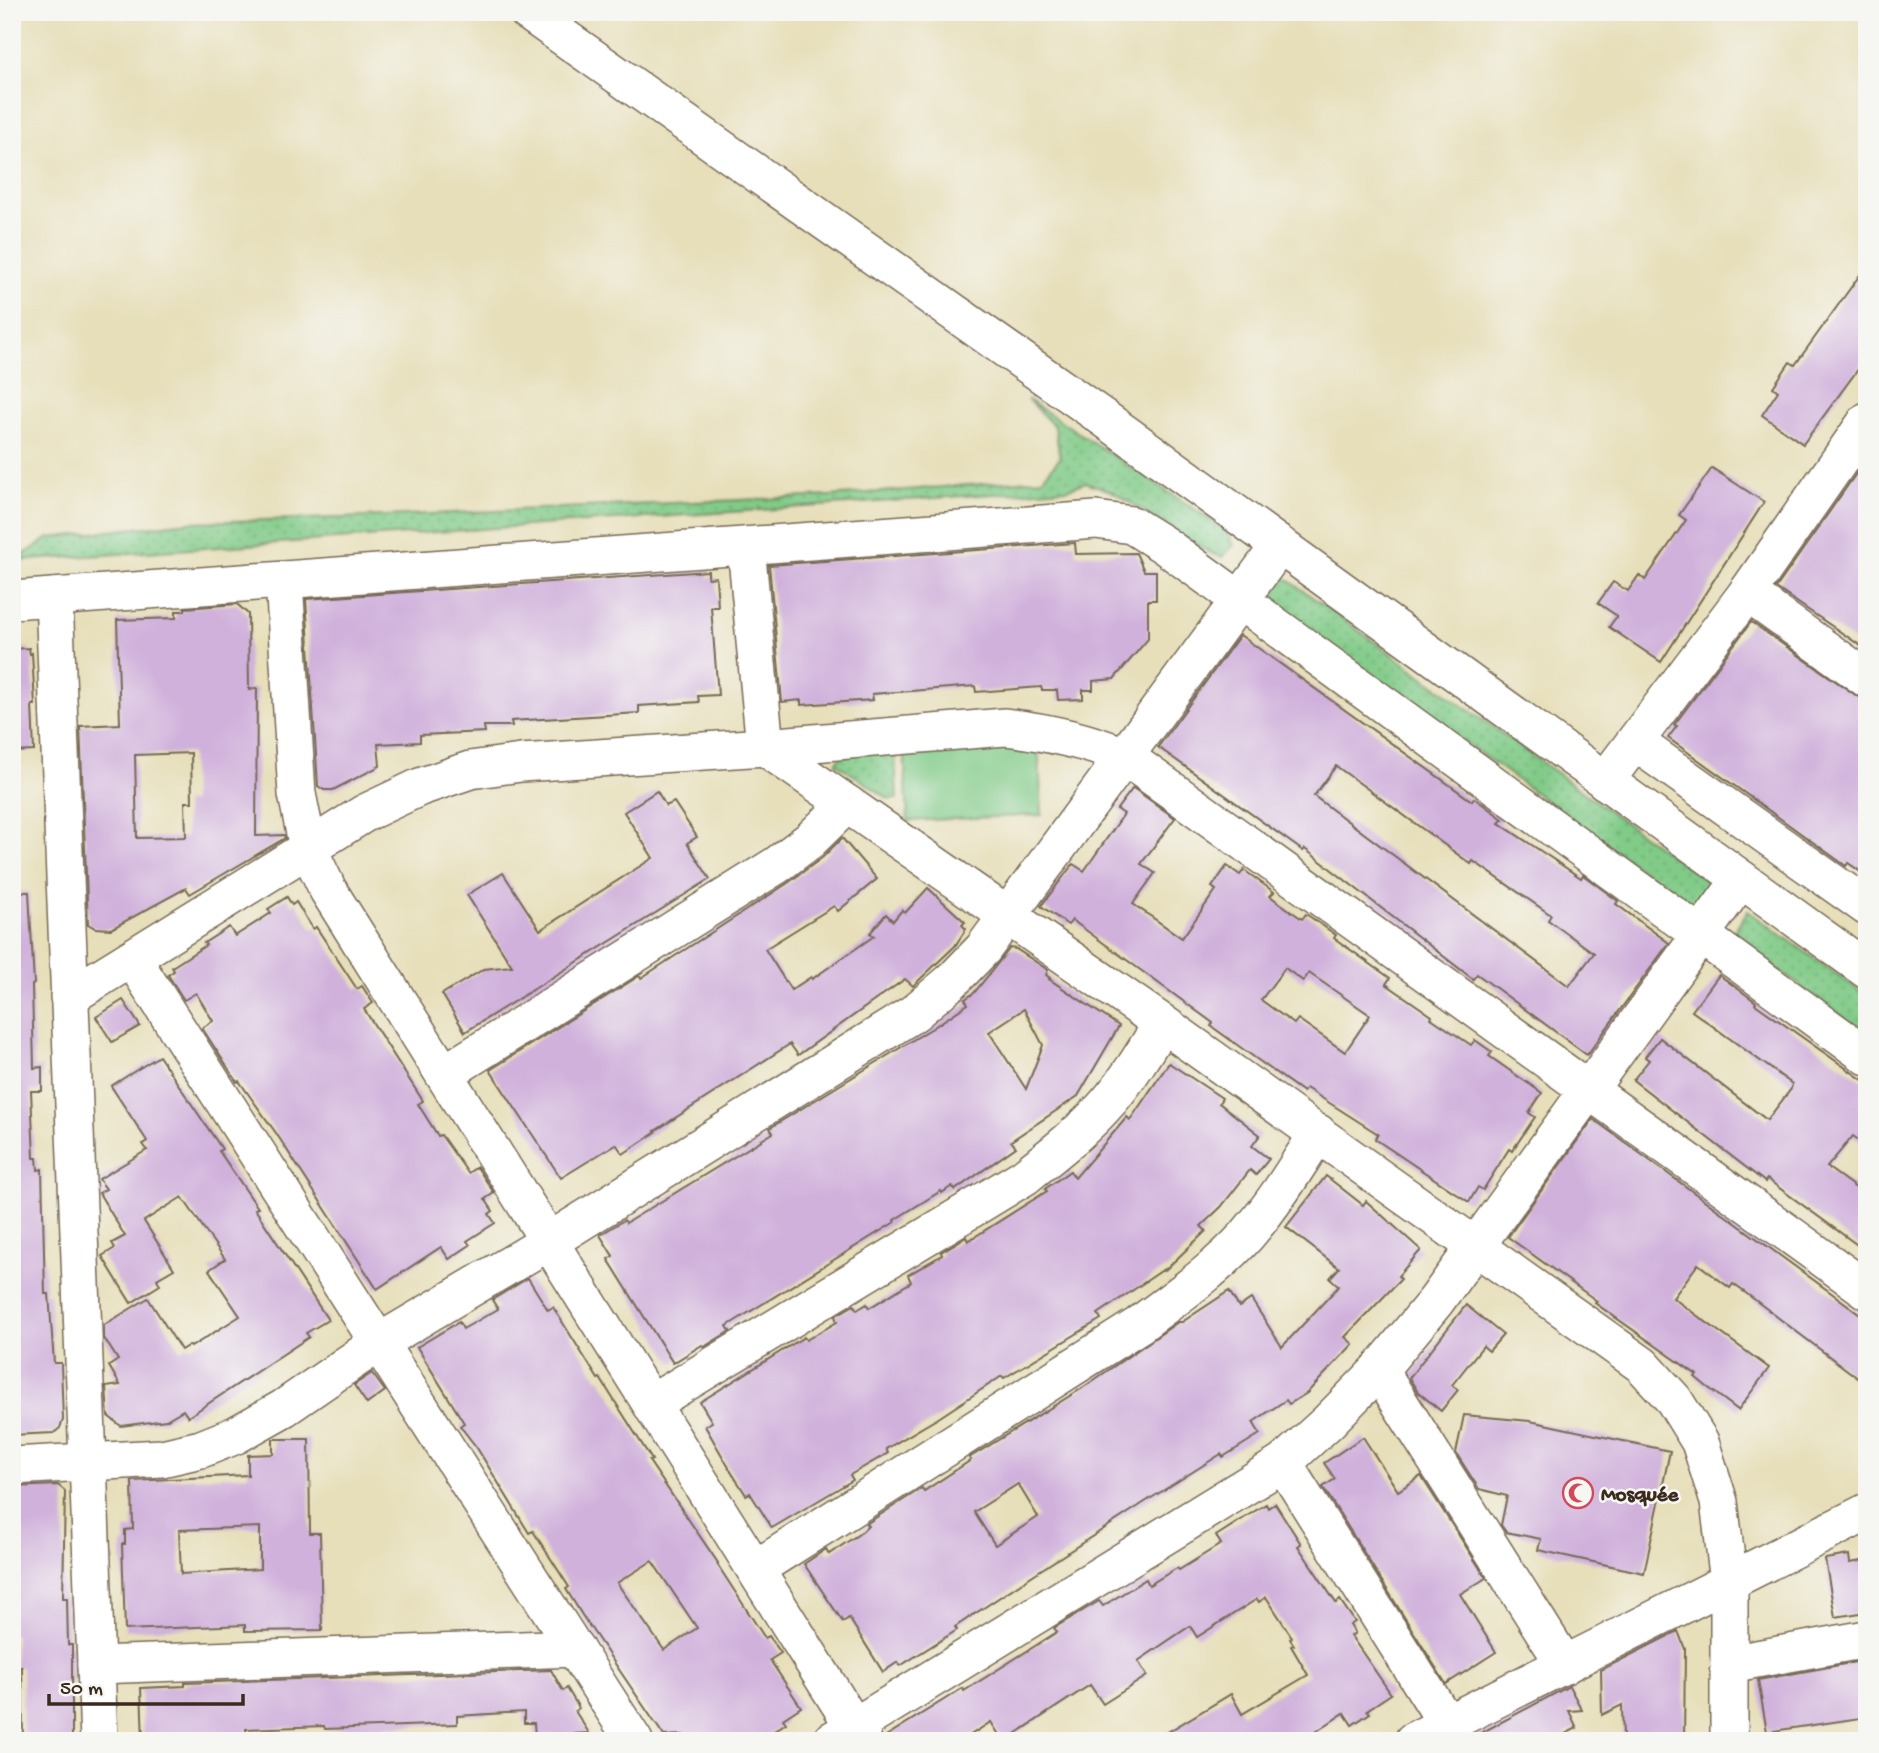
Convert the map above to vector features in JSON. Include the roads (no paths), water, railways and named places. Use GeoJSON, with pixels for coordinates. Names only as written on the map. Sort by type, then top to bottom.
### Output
{"type":"FeatureCollection","features":[{"type":"Feature","properties":{"kind":"street"},"geometry":{"type":"LineString","coordinates":[[528,12],[1105,419],[1867,970]]}},
{"type":"Feature","properties":{"kind":"street"},"geometry":{"type":"LineString","coordinates":[[1605,781],[1747,593],[1867,421]]}},
{"type":"Feature","properties":{"kind":"street"},"geometry":{"type":"LineString","coordinates":[[12,600],[1096,520],[1132,525],[1164,545],[1867,1056]]}},
{"type":"Feature","properties":{"kind":"street"},"geometry":{"type":"LineString","coordinates":[[12,1466],[162,1458],[201,1449],[236,1435],[284,1408],[380,1342],[550,1241],[914,1013],[952,981],[983,949],[1280,545]]}},
{"type":"Feature","properties":{"kind":"street"},"geometry":{"type":"LineString","coordinates":[[746,546],[765,747],[1477,1245],[1642,1364],[1674,1400],[1700,1442],[1718,1503],[1729,1582],[1729,1741]]}},
{"type":"Feature","properties":{"kind":"street"},"geometry":{"type":"LineString","coordinates":[[284,580],[297,794],[308,848],[328,890],[757,1568],[850,1736],[1283,1463],[1328,1422],[1379,1370],[1436,1301],[1741,878]]}},
{"type":"Feature","properties":{"kind":"street"},"geometry":{"type":"LineString","coordinates":[[1747,593],[1867,680]]}},
{"type":"Feature","properties":{"kind":"street"},"geometry":{"type":"LineString","coordinates":[[54,597],[99,1741]]}},
{"type":"Feature","properties":{"kind":"street"},"geometry":{"type":"LineString","coordinates":[[69,997],[365,813],[420,787],[470,771],[521,763],[765,747],[1005,727],[1042,731],[1089,741],[1124,756],[1867,1290]]}},
{"type":"Feature","properties":{"kind":"street"},"geometry":{"type":"LineString","coordinates":[[1635,741],[1867,907]]}},
{"type":"Feature","properties":{"kind":"street"},"geometry":{"type":"LineString","coordinates":[[444,1074],[777,865],[810,840],[847,804]]}},
{"type":"Feature","properties":{"kind":"street"},"geometry":{"type":"LineString","coordinates":[[132,958],[634,1741]]}},
{"type":"Feature","properties":{"kind":"street"},"geometry":{"type":"LineString","coordinates":[[652,1404],[1024,1177],[1069,1142],[1103,1108],[1133,1070],[1162,1023]]}},
{"type":"Feature","properties":{"kind":"street"},"geometry":{"type":"LineString","coordinates":[[757,1568],[1139,1325],[1192,1286],[1246,1236],[1281,1191],[1318,1133]]}},
{"type":"Feature","properties":{"kind":"street"},"geometry":{"type":"LineString","coordinates":[[1379,1370],[1565,1665]]}},
{"type":"Feature","properties":{"kind":"street"},"geometry":{"type":"LineString","coordinates":[[1283,1463],[1447,1724]]}},
{"type":"Feature","properties":{"kind":"street"},"geometry":{"type":"LineString","coordinates":[[1413,1741],[1867,1512]]}},
{"type":"Feature","properties":{"kind":"street"},"geometry":{"type":"LineString","coordinates":[[1729,1664],[1867,1639]]}},
{"type":"Feature","properties":{"kind":"street"},"geometry":{"type":"LineString","coordinates":[[96,1665],[575,1648]]}},
{"type":"Feature","properties":{"kind":"place","name":"Mosquée"},"geometry":{"type":"Point","coordinates":[1578,1493]}}]}
